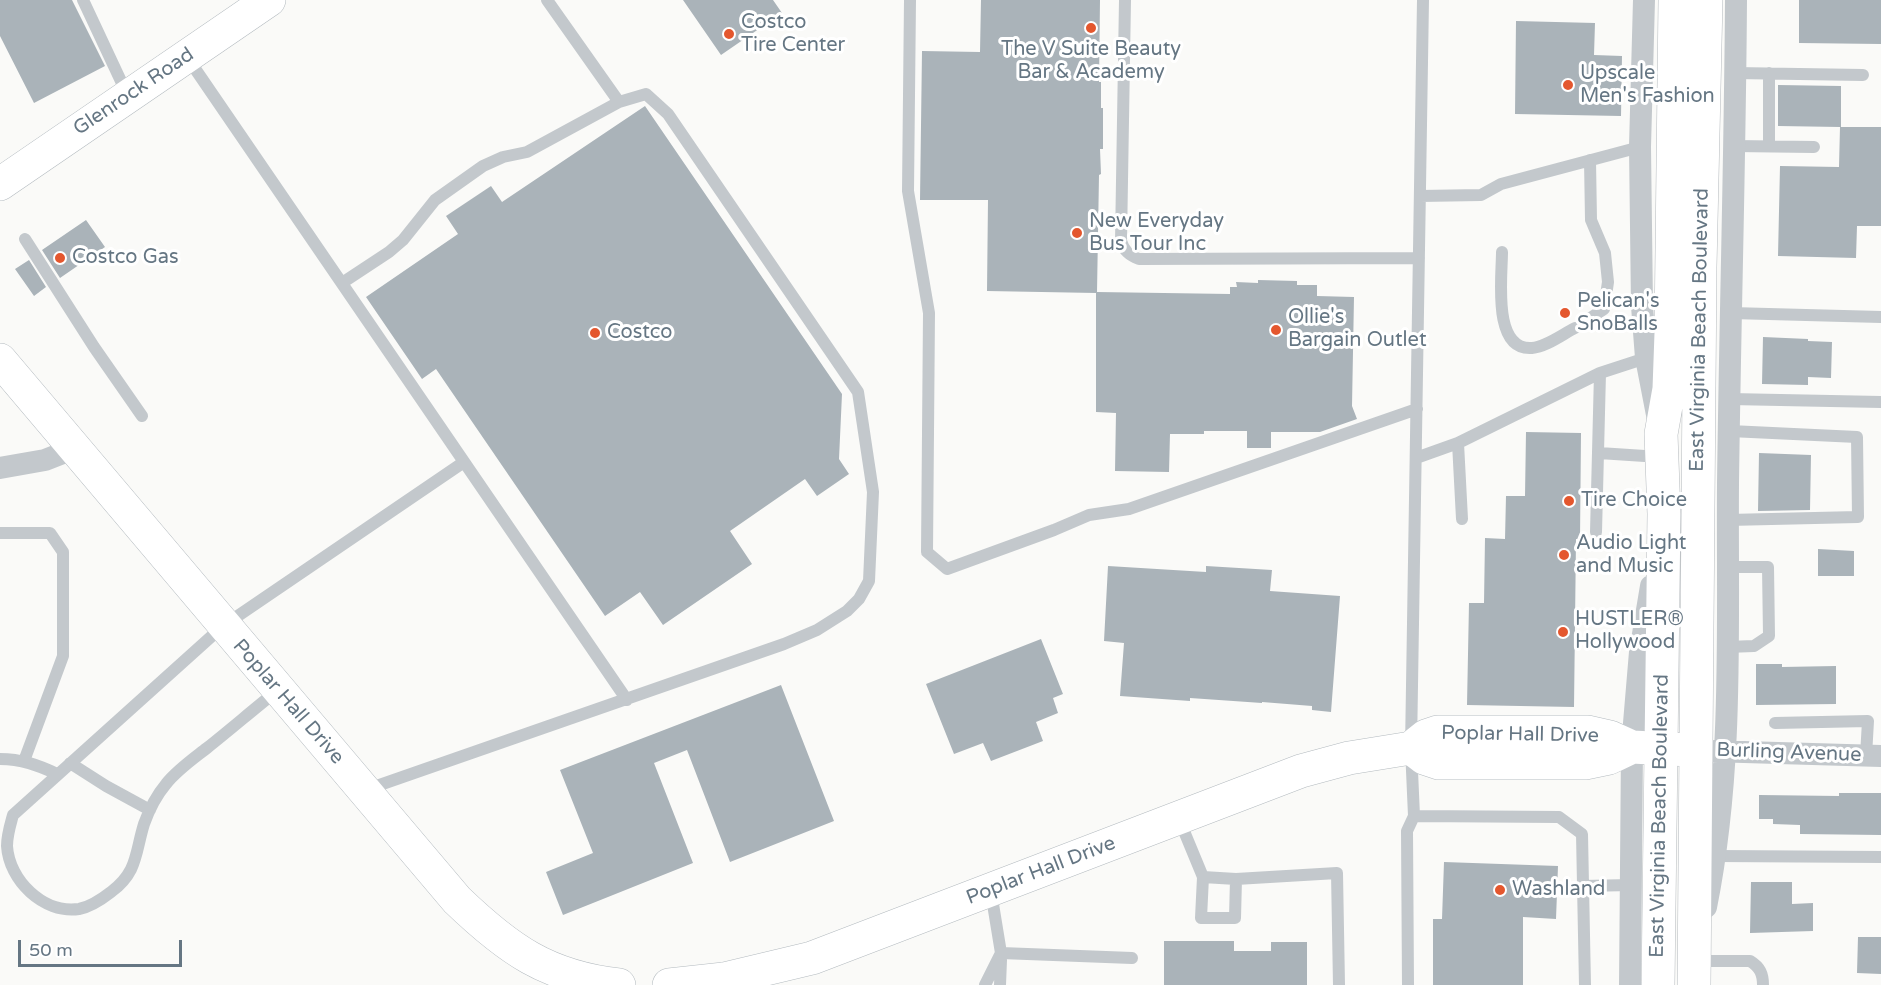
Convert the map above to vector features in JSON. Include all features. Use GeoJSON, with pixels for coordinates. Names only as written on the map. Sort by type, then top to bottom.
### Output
{"type":"FeatureCollection","features":[{"type":"Feature","properties":{"kind":"street","name":"Glenrock Road"},"geometry":{"type":"LineString","coordinates":[[0,184],[269,0]]}},
{"type":"Feature","properties":{"kind":"street"},"geometry":{"type":"LineString","coordinates":[[1644,0],[1640,147],[1641,306],[1646,358],[1661,446]]}},
{"type":"Feature","properties":{"kind":"street","name":"East Virginia Beach Boulevard"},"geometry":{"type":"LineString","coordinates":[[1658,985],[1646,748],[1664,514],[1661,446],[1669,389],[1675,0]]}},
{"type":"Feature","properties":{"kind":"street","name":"East Virginia Beach Boulevard"},"geometry":{"type":"LineString","coordinates":[[1695,973],[1711,751],[1700,267],[1706,0]]}},
{"type":"Feature","properties":{"kind":"street"},"geometry":{"type":"LineString","coordinates":[[1695,973],[1716,856],[1711,751],[1727,647],[1736,0]]}},
{"type":"Feature","properties":{"kind":"street","name":"Poplar Hall Drive"},"geometry":{"type":"LineString","coordinates":[[0,360],[457,900],[489,931],[520,953],[560,972],[595,982],[619,985]]}},
{"type":"Feature","properties":{"kind":"street"},"geometry":{"type":"LineString","coordinates":[[0,468],[45,460],[73,449]]}},
{"type":"Feature","properties":{"kind":"street","name":"Poplar Hall Drive"},"geometry":{"type":"LineString","coordinates":[[675,985],[780,972],[1301,771],[1348,758],[1411,748],[1426,736],[1448,731],[1588,732],[1646,748],[1711,751]]}},
{"type":"Feature","properties":{"kind":"street"},"geometry":{"type":"LineString","coordinates":[[1630,985],[1630,885],[1646,748]]}},
{"type":"Feature","properties":{"kind":"street","name":"Burling Avenue"},"geometry":{"type":"LineString","coordinates":[[1711,751],[1873,756]]}},
{"type":"Feature","properties":{"kind":"lane"},"geometry":{"type":"LineString","coordinates":[[83,0],[128,96]]}},
{"type":"Feature","properties":{"kind":"lane"},"geometry":{"type":"LineString","coordinates":[[548,0],[619,102]]}},
{"type":"Feature","properties":{"kind":"lane"},"geometry":{"type":"LineString","coordinates":[[910,0],[908,191],[930,313],[927,552],[948,569],[1054,531],[1089,515],[1129,510],[1417,409]]}},
{"type":"Feature","properties":{"kind":"lane"},"geometry":{"type":"LineString","coordinates":[[1125,0],[1121,241],[1124,249],[1130,255],[1139,259],[1419,258]]}},
{"type":"Feature","properties":{"kind":"lane"},"geometry":{"type":"LineString","coordinates":[[1408,985],[1407,831],[1414,816],[1411,748],[1424,0]]}},
{"type":"Feature","properties":{"kind":"lane"},"geometry":{"type":"LineString","coordinates":[[186,56],[627,700]]}},
{"type":"Feature","properties":{"kind":"lane"},"geometry":{"type":"LineString","coordinates":[[1735,73],[1863,75]]}},
{"type":"Feature","properties":{"kind":"lane"},"geometry":{"type":"LineString","coordinates":[[1769,73],[1769,146]]}},
{"type":"Feature","properties":{"kind":"lane"},"geometry":{"type":"LineString","coordinates":[[342,283],[403,240],[435,200],[483,166],[503,157],[526,152],[619,102],[646,94],[668,114],[858,392],[873,492],[869,581],[847,612],[817,630],[627,700],[364,790]]}},
{"type":"Feature","properties":{"kind":"lane"},"geometry":{"type":"LineString","coordinates":[[1734,146],[1814,147]]}},
{"type":"Feature","properties":{"kind":"lane"},"geometry":{"type":"LineString","coordinates":[[1420,196],[1481,195],[1501,184],[1640,147]]}},
{"type":"Feature","properties":{"kind":"lane"},"geometry":{"type":"LineString","coordinates":[[1502,252],[1503,319],[1508,336],[1518,345],[1533,348],[1581,325],[1604,309],[1608,282],[1605,253],[1591,220],[1590,160]]}},
{"type":"Feature","properties":{"kind":"lane"},"geometry":{"type":"LineString","coordinates":[[25,239],[94,347],[142,416]]}},
{"type":"Feature","properties":{"kind":"lane"},"geometry":{"type":"LineString","coordinates":[[1731,313],[1881,317]]}},
{"type":"Feature","properties":{"kind":"lane"},"geometry":{"type":"LineString","coordinates":[[1416,458],[1458,444],[1600,373],[1646,358]]}},
{"type":"Feature","properties":{"kind":"lane"},"geometry":{"type":"LineString","coordinates":[[1596,532],[1600,373]]}},
{"type":"Feature","properties":{"kind":"lane"},"geometry":{"type":"LineString","coordinates":[[1730,399],[1881,402]]}},
{"type":"Feature","properties":{"kind":"lane"},"geometry":{"type":"LineString","coordinates":[[1728,520],[1858,517],[1857,437],[1730,431]]}},
{"type":"Feature","properties":{"kind":"lane"},"geometry":{"type":"LineString","coordinates":[[1458,444],[1462,519]]}},
{"type":"Feature","properties":{"kind":"lane"},"geometry":{"type":"LineString","coordinates":[[1599,453],[1661,446]]}},
{"type":"Feature","properties":{"kind":"lane"},"geometry":{"type":"LineString","coordinates":[[278,690],[166,783],[144,825],[138,856],[128,875],[113,891],[99,901],[79,909],[64,908],[46,903],[31,893],[18,879],[10,862],[8,833],[13,815],[223,626],[464,462]]}},
{"type":"Feature","properties":{"kind":"lane"},"geometry":{"type":"LineString","coordinates":[[0,533],[50,533],[63,552],[63,656],[24,761]]}},
{"type":"Feature","properties":{"kind":"lane"},"geometry":{"type":"LineString","coordinates":[[1727,647],[1754,646],[1769,636],[1768,567],[1728,567]]}},
{"type":"Feature","properties":{"kind":"lane"},"geometry":{"type":"LineString","coordinates":[[1775,723],[1868,721],[1873,756]]}},
{"type":"Feature","properties":{"kind":"lane"},"geometry":{"type":"LineString","coordinates":[[0,759],[24,761],[57,774]]}},
{"type":"Feature","properties":{"kind":"lane"},"geometry":{"type":"LineString","coordinates":[[70,763],[150,810]]}},
{"type":"Feature","properties":{"kind":"lane"},"geometry":{"type":"LineString","coordinates":[[1414,816],[1559,817],[1582,834],[1585,985]]}},
{"type":"Feature","properties":{"kind":"lane"},"geometry":{"type":"LineString","coordinates":[[1179,818],[1203,877],[1201,918],[1235,918],[1236,879]]}},
{"type":"Feature","properties":{"kind":"lane"},"geometry":{"type":"LineString","coordinates":[[1716,856],[1881,857]]}},
{"type":"Feature","properties":{"kind":"lane"},"geometry":{"type":"LineString","coordinates":[[1203,877],[1236,879],[1337,873],[1339,985]]}},
{"type":"Feature","properties":{"kind":"lane"},"geometry":{"type":"LineString","coordinates":[[1583,886],[1630,885]]}},
{"type":"Feature","properties":{"kind":"lane"},"geometry":{"type":"LineString","coordinates":[[991,891],[1001,952],[1000,985]]}},
{"type":"Feature","properties":{"kind":"lane"},"geometry":{"type":"LineString","coordinates":[[1001,952],[1132,958]]}},
{"type":"Feature","properties":{"kind":"lane"},"geometry":{"type":"LineString","coordinates":[[985,985],[1001,952]]}},
{"type":"Feature","properties":{"kind":"lane"},"geometry":{"type":"LineString","coordinates":[[1695,973],[1750,961],[1756,964],[1761,971],[1763,985]]}},
{"type":"Feature","properties":{"kind":"building"},"geometry":{"type":"Polygon","coordinates":[[[0,0],[72,0],[105,66],[34,103],[0,36],[0,0]]]}},
{"type":"Feature","properties":{"kind":"building","name":"Costco Tire Center"},"geometry":{"type":"Polygon","coordinates":[[[683,0],[773,0],[782,13],[721,55],[683,0]]]}},
{"type":"Feature","properties":{"kind":"building"},"geometry":{"type":"Polygon","coordinates":[[[981,0],[1100,0],[1099,82],[1101,82],[1101,108],[1103,108],[1103,149],[1100,149],[1097,292],[1230,294],[1230,287],[1237,287],[1236,282],[1258,283],[1258,280],[1297,281],[1297,285],[1317,285],[1317,296],[1354,297],[1352,406],[1357,419],[1320,432],[1271,432],[1271,448],[1247,448],[1247,431],[1170,434],[1169,472],[1115,471],[1116,413],[1096,412],[1096,293],[987,291],[988,200],[920,200],[922,51],[980,52],[981,0]]]}},
{"type":"Feature","properties":{"kind":"building"},"geometry":{"type":"Polygon","coordinates":[[[1799,0],[1881,0],[1881,44],[1799,43],[1799,0]]]}},
{"type":"Feature","properties":{"kind":"building","name":"Upscale Men's Fashion"},"geometry":{"type":"Polygon","coordinates":[[[1516,21],[1595,23],[1594,55],[1622,56],[1621,116],[1515,114],[1516,21]]]}},
{"type":"Feature","properties":{"kind":"building"},"geometry":{"type":"Polygon","coordinates":[[[1778,85],[1841,86],[1841,127],[1881,127],[1881,226],[1857,226],[1856,258],[1778,256],[1780,166],[1839,167],[1840,127],[1778,126],[1778,85]]]}},
{"type":"Feature","properties":{"kind":"building","name":"Costco"},"geometry":{"type":"Polygon","coordinates":[[[645,106],[842,394],[839,459],[849,474],[817,496],[805,479],[730,531],[752,564],[663,625],[640,592],[605,616],[436,369],[422,379],[366,297],[458,234],[446,216],[491,186],[502,202],[645,106]]]}},
{"type":"Feature","properties":{"kind":"building","name":"Costco Gas"},"geometry":{"type":"Polygon","coordinates":[[[86,220],[105,247],[60,278],[42,250],[86,220]]]}},
{"type":"Feature","properties":{"kind":"building"},"geometry":{"type":"Polygon","coordinates":[[[29,260],[46,287],[34,296],[15,269],[29,260]]]}},
{"type":"Feature","properties":{"kind":"building"},"geometry":{"type":"Polygon","coordinates":[[[1763,337],[1832,342],[1831,378],[1808,377],[1808,385],[1762,384],[1763,337]]]}},
{"type":"Feature","properties":{"kind":"building"},"geometry":{"type":"Polygon","coordinates":[[[1526,432],[1581,433],[1580,539],[1576,539],[1574,707],[1467,705],[1469,603],[1484,603],[1485,538],[1505,539],[1506,496],[1525,496],[1526,432]]]}},
{"type":"Feature","properties":{"kind":"building"},"geometry":{"type":"Polygon","coordinates":[[[1759,453],[1811,455],[1810,510],[1758,511],[1759,453]]]}},
{"type":"Feature","properties":{"kind":"building"},"geometry":{"type":"Polygon","coordinates":[[[1818,549],[1854,551],[1854,576],[1818,576],[1818,549]]]}},
{"type":"Feature","properties":{"kind":"building"},"geometry":{"type":"Polygon","coordinates":[[[1108,566],[1206,572],[1206,566],[1272,570],[1270,591],[1340,596],[1331,712],[1312,710],[1312,706],[1262,702],[1190,698],[1190,701],[1120,696],[1124,643],[1104,641],[1108,566]]]}},
{"type":"Feature","properties":{"kind":"building"},"geometry":{"type":"Polygon","coordinates":[[[1041,639],[1063,694],[1053,698],[1058,713],[1036,722],[1043,741],[991,761],[983,743],[954,754],[926,684],[1041,639]]]}},
{"type":"Feature","properties":{"kind":"building"},"geometry":{"type":"Polygon","coordinates":[[[1756,664],[1782,664],[1782,667],[1836,666],[1836,704],[1756,705],[1756,664]]]}},
{"type":"Feature","properties":{"kind":"building"},"geometry":{"type":"Polygon","coordinates":[[[781,685],[834,821],[730,862],[687,750],[654,763],[693,863],[563,915],[546,872],[593,853],[560,770],[781,685]]]}},
{"type":"Feature","properties":{"kind":"building"},"geometry":{"type":"Polygon","coordinates":[[[1839,793],[1881,793],[1881,835],[1800,834],[1800,825],[1773,824],[1773,819],[1759,819],[1759,795],[1839,796],[1839,793]]]}},
{"type":"Feature","properties":{"kind":"building"},"geometry":{"type":"Polygon","coordinates":[[[1444,862],[1558,866],[1556,919],[1523,917],[1523,985],[1433,985],[1433,919],[1442,919],[1444,862]]]}},
{"type":"Feature","properties":{"kind":"building"},"geometry":{"type":"Polygon","coordinates":[[[1751,882],[1792,882],[1792,904],[1813,903],[1813,931],[1750,933],[1751,882]]]}},
{"type":"Feature","properties":{"kind":"building"},"geometry":{"type":"Polygon","coordinates":[[[1858,937],[1881,937],[1881,974],[1857,973],[1858,937]]]}},
{"type":"Feature","properties":{"kind":"building"},"geometry":{"type":"Polygon","coordinates":[[[1164,941],[1234,941],[1234,951],[1271,951],[1271,942],[1307,942],[1307,985],[1164,985],[1164,941]]]}},
{"type":"Feature","properties":{"kind":"place","name":"The V Suite Beauty Bar & Academy"},"geometry":{"type":"Point","coordinates":[1091,28]}},
{"type":"Feature","properties":{"kind":"place","name":"Costco Tire Center"},"geometry":{"type":"Point","coordinates":[729,34]}},
{"type":"Feature","properties":{"kind":"place","name":"Upscale Men's Fashion"},"geometry":{"type":"Point","coordinates":[1568,85]}},
{"type":"Feature","properties":{"kind":"place","name":"New Everyday Bus Tour Inc"},"geometry":{"type":"Point","coordinates":[1077,233]}},
{"type":"Feature","properties":{"kind":"place","name":"Costco Gas"},"geometry":{"type":"Point","coordinates":[60,258]}},
{"type":"Feature","properties":{"kind":"place","name":"Pelican's SnoBalls"},"geometry":{"type":"Point","coordinates":[1565,313]}},
{"type":"Feature","properties":{"kind":"place","name":"Ollie's Bargain Outlet"},"geometry":{"type":"Point","coordinates":[1276,330]}},
{"type":"Feature","properties":{"kind":"place","name":"Costco"},"geometry":{"type":"Point","coordinates":[595,333]}},
{"type":"Feature","properties":{"kind":"place","name":"Tire Choice"},"geometry":{"type":"Point","coordinates":[1569,501]}},
{"type":"Feature","properties":{"kind":"place","name":"Audio Light and Music"},"geometry":{"type":"Point","coordinates":[1564,555]}},
{"type":"Feature","properties":{"kind":"place","name":"HUSTLER® Hollywood"},"geometry":{"type":"Point","coordinates":[1563,632]}},
{"type":"Feature","properties":{"kind":"place","name":"Washland"},"geometry":{"type":"Point","coordinates":[1500,890]}}]}
